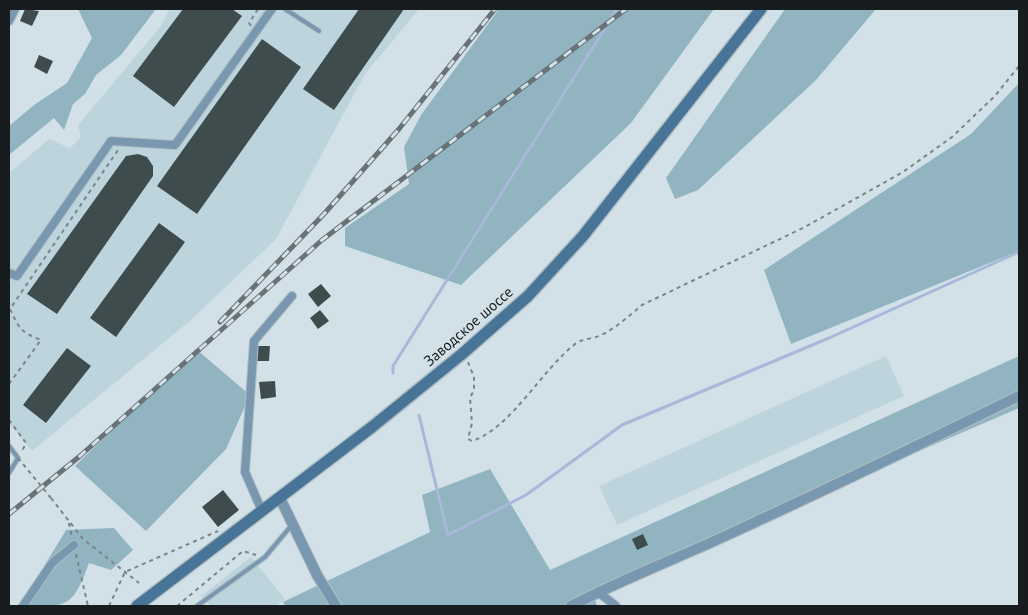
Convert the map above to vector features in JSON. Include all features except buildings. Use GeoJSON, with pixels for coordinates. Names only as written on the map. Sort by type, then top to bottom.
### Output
{"type":"FeatureCollection","features":[{"type":"Feature","properties":{"kind":"main road","name":"Заводское шоссе"},"geometry":{"type":"LineString","coordinates":[[140,605],[372,427],[462,354],[528,296],[583,236],[761,9]]}},
{"type":"Feature","properties":{"kind":"street"},"geometry":{"type":"LineString","coordinates":[[9,21],[15,9]]}},
{"type":"Feature","properties":{"kind":"street"},"geometry":{"type":"LineString","coordinates":[[9,273],[17,276],[111,141],[175,144],[272,9]]}},
{"type":"Feature","properties":{"kind":"street"},"geometry":{"type":"LineString","coordinates":[[262,511],[245,472],[254,342],[292,296]]}},
{"type":"Feature","properties":{"kind":"street"},"geometry":{"type":"LineString","coordinates":[[571,606],[598,592],[755,522],[1019,396]]}},
{"type":"Feature","properties":{"kind":"street"},"geometry":{"type":"LineString","coordinates":[[280,498],[294,522],[317,575],[336,606]]}},
{"type":"Feature","properties":{"kind":"street"},"geometry":{"type":"LineString","coordinates":[[23,606],[52,563],[74,545]]}},
{"type":"Feature","properties":{"kind":"street"},"geometry":{"type":"LineString","coordinates":[[598,592],[616,606]]}},
{"type":"Feature","properties":{"kind":"lane"},"geometry":{"type":"LineString","coordinates":[[285,9],[319,31]]}},
{"type":"Feature","properties":{"kind":"lane"},"geometry":{"type":"LineString","coordinates":[[9,446],[18,458],[9,473]]}},
{"type":"Feature","properties":{"kind":"lane"},"geometry":{"type":"LineString","coordinates":[[197,606],[265,557],[294,522]]}},
{"type":"Feature","properties":{"kind":"path"},"geometry":{"type":"LineString","coordinates":[[253,27],[249,24],[258,9]]}},
{"type":"Feature","properties":{"kind":"path"},"geometry":{"type":"LineString","coordinates":[[462,354],[474,376],[474,390],[470,398],[472,423],[468,439],[472,441],[481,438],[507,416],[575,343],[599,336],[620,323],[642,305],[805,227],[903,172],[952,137],[995,96],[1019,66]]}},
{"type":"Feature","properties":{"kind":"path"},"geometry":{"type":"LineString","coordinates":[[9,384],[41,340],[26,335],[19,328],[10,309],[123,141]]}},
{"type":"Feature","properties":{"kind":"path"},"geometry":{"type":"LineString","coordinates":[[9,420],[26,443],[18,458],[83,539],[139,583]]}},
{"type":"Feature","properties":{"kind":"path"},"geometry":{"type":"LineString","coordinates":[[68,520],[88,606]]}},
{"type":"Feature","properties":{"kind":"path"},"geometry":{"type":"LineString","coordinates":[[109,606],[125,572],[223,529]]}},
{"type":"Feature","properties":{"kind":"path"},"geometry":{"type":"LineString","coordinates":[[177,606],[243,551],[265,557]]}},
{"type":"Feature","properties":{"kind":"shaded area"},"geometry":{"type":"Polygon","coordinates":[[[78,9],[156,9],[121,55],[96,75],[85,94],[73,104],[64,130],[54,118],[9,155],[9,126],[34,105],[67,83],[92,38],[78,9]]]}},
{"type":"Feature","properties":{"kind":"shaded area"},"geometry":{"type":"Polygon","coordinates":[[[170,9],[419,9],[365,74],[276,239],[191,320],[32,451],[9,423],[9,173],[49,139],[70,148],[81,137],[78,125],[161,26],[170,9]]]}},
{"type":"Feature","properties":{"kind":"shaded area"},"geometry":{"type":"Polygon","coordinates":[[[499,9],[714,9],[631,123],[461,285],[345,246],[345,228],[409,184],[404,147],[421,115],[499,9]]]}},
{"type":"Feature","properties":{"kind":"shaded area"},"geometry":{"type":"Polygon","coordinates":[[[785,9],[876,9],[816,80],[698,190],[675,199],[666,178],[785,9]]]}},
{"type":"Feature","properties":{"kind":"shaded area"},"geometry":{"type":"Polygon","coordinates":[[[1019,83],[1019,251],[791,344],[764,270],[971,134],[1019,83]]]}},
{"type":"Feature","properties":{"kind":"shaded area"},"geometry":{"type":"Polygon","coordinates":[[[196,349],[250,395],[226,449],[146,531],[75,466],[196,349]]]}},
{"type":"Feature","properties":{"kind":"shaded area"},"geometry":{"type":"Polygon","coordinates":[[[886,356],[904,396],[617,525],[599,486],[886,356]]]}},
{"type":"Feature","properties":{"kind":"shaded area"},"geometry":{"type":"Polygon","coordinates":[[[1019,356],[1019,408],[593,592],[597,606],[285,606],[283,602],[430,532],[422,495],[490,469],[550,570],[1019,356]]]}},
{"type":"Feature","properties":{"kind":"shaded area"},"geometry":{"type":"Polygon","coordinates":[[[114,528],[133,550],[111,570],[89,563],[78,590],[66,602],[48,606],[20,606],[66,530],[114,528]]]}},
{"type":"Feature","properties":{"kind":"shaded area"},"geometry":{"type":"Polygon","coordinates":[[[251,557],[285,599],[276,606],[210,606],[201,596],[251,557]]]}},
{"type":"Feature","properties":{"kind":"waterway"},"geometry":{"type":"LineString","coordinates":[[393,373],[393,366],[617,9]]}},
{"type":"Feature","properties":{"kind":"waterway"},"geometry":{"type":"LineString","coordinates":[[419,415],[448,535],[526,495],[622,425],[829,338],[1019,252]]}},
{"type":"Feature","properties":{"kind":"railway"},"geometry":{"type":"LineString","coordinates":[[220,322],[324,214],[399,129],[495,9]]}},
{"type":"Feature","properties":{"kind":"railway"},"geometry":{"type":"LineString","coordinates":[[9,514],[80,456],[322,240],[626,9]]}}]}
